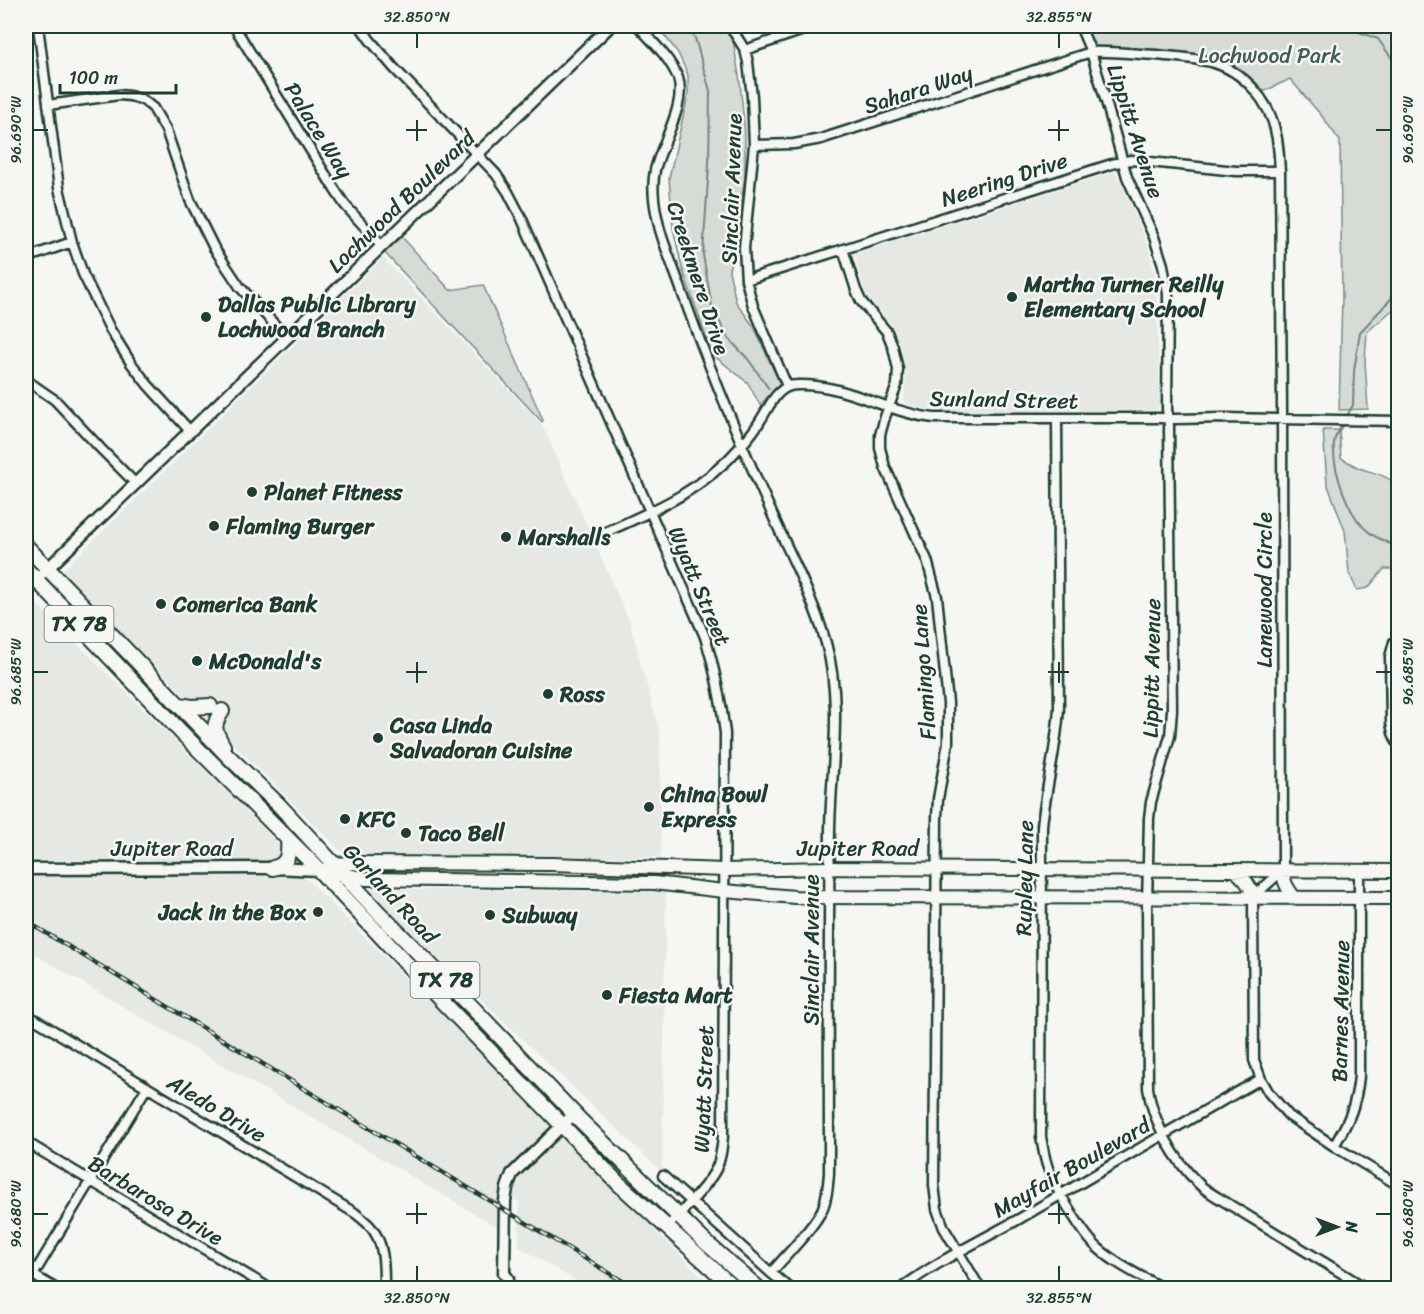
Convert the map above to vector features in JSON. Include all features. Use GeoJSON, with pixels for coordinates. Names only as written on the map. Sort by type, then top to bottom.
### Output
{"type":"FeatureCollection","features":[{"type":"Feature","properties":{"kind":"main road","name":"Garland Road"},"geometry":{"type":"LineString","coordinates":[[26,546],[228,756],[279,805],[574,1114],[703,1240],[758,1288]]}},
{"type":"Feature","properties":{"kind":"main road","name":"Garland Road"},"geometry":{"type":"LineString","coordinates":[[26,569],[618,1182],[734,1288]]}},
{"type":"Feature","properties":{"kind":"main road"},"geometry":{"type":"LineString","coordinates":[[180,705],[216,708],[215,727],[228,756]]}},
{"type":"Feature","properties":{"kind":"main road"},"geometry":{"type":"LineString","coordinates":[[273,868],[279,867],[285,861],[289,851],[288,839]]}},
{"type":"Feature","properties":{"kind":"main road","name":"Jupiter Road"},"geometry":{"type":"LineString","coordinates":[[319,870],[334,864],[552,864],[725,870],[829,868],[1398,871]]}},
{"type":"Feature","properties":{"kind":"main road"},"geometry":{"type":"LineString","coordinates":[[467,864],[476,880]]}},
{"type":"Feature","properties":{"kind":"main road"},"geometry":{"type":"LineString","coordinates":[[618,866],[622,882]]}},
{"type":"Feature","properties":{"kind":"main road","name":"Jupiter Road"},"geometry":{"type":"LineString","coordinates":[[319,870],[367,879],[660,883],[795,897],[1147,898]]}},
{"type":"Feature","properties":{"kind":"main road"},"geometry":{"type":"LineString","coordinates":[[1235,870],[1247,882],[1253,897]]}},
{"type":"Feature","properties":{"kind":"main road"},"geometry":{"type":"LineString","coordinates":[[1282,870],[1286,886],[1294,897]]}},
{"type":"Feature","properties":{"kind":"main road"},"geometry":{"type":"LineString","coordinates":[[1147,898],[1398,898]]}},
{"type":"Feature","properties":{"kind":"main road"},"geometry":{"type":"LineString","coordinates":[[421,979],[433,967]]}},
{"type":"Feature","properties":{"kind":"main road"},"geometry":{"type":"LineString","coordinates":[[498,1059],[510,1046]]}},
{"type":"Feature","properties":{"kind":"street"},"geometry":{"type":"LineString","coordinates":[[38,26],[60,188],[72,242],[83,274],[94,300],[131,363],[190,432]]}},
{"type":"Feature","properties":{"kind":"street","name":"Palace Way"},"geometry":{"type":"LineString","coordinates":[[234,26],[334,190],[382,246]]}},
{"type":"Feature","properties":{"kind":"street","name":"Wyatt Street"},"geometry":{"type":"LineString","coordinates":[[360,26],[394,68],[495,174],[508,192],[705,638],[713,663],[725,733],[723,1136],[721,1155],[715,1170],[691,1202],[666,1228]]}},
{"type":"Feature","properties":{"kind":"street","name":"Lochwood Boulevard"},"geometry":{"type":"LineString","coordinates":[[36,579],[610,26]]}},
{"type":"Feature","properties":{"kind":"street","name":"Creekmere Drive"},"geometry":{"type":"LineString","coordinates":[[638,26],[668,59],[678,77],[681,89],[680,102],[655,171],[653,198],[660,230],[700,345],[742,445]]}},
{"type":"Feature","properties":{"kind":"street","name":"Sinclair Avenue"},"geometry":{"type":"LineString","coordinates":[[730,26],[745,50],[752,98],[754,145],[744,248],[746,280],[753,306],[787,386]]}},
{"type":"Feature","properties":{"kind":"street"},"geometry":{"type":"LineString","coordinates":[[745,50],[815,26]]}},
{"type":"Feature","properties":{"kind":"street","name":"Lippitt Avenue"},"geometry":{"type":"LineString","coordinates":[[1080,26],[1091,52],[1127,177],[1157,244],[1168,294],[1172,710],[1170,736],[1151,802],[1149,818],[1147,898],[1150,1103],[1181,1165],[1199,1185],[1366,1288]]}},
{"type":"Feature","properties":{"kind":"street","name":"Sahara Way"},"geometry":{"type":"LineString","coordinates":[[754,145],[794,144],[821,139],[1091,52]]}},
{"type":"Feature","properties":{"kind":"street","name":"Lanewood Circle"},"geometry":{"type":"LineString","coordinates":[[1091,52],[1191,58],[1228,68],[1259,96],[1267,109],[1276,134],[1280,171],[1282,870]]}},
{"type":"Feature","properties":{"kind":"street"},"geometry":{"type":"LineString","coordinates":[[48,105],[119,95],[143,100],[153,108],[165,130],[190,200],[214,248],[244,292],[287,338]]}},
{"type":"Feature","properties":{"kind":"street","name":"Neering Drive"},"geometry":{"type":"LineString","coordinates":[[746,280],[1123,161],[1236,171],[1280,171]]}},
{"type":"Feature","properties":{"kind":"street"},"geometry":{"type":"LineString","coordinates":[[26,258],[72,242]]}},
{"type":"Feature","properties":{"kind":"street","name":"Flamingo Lane"},"geometry":{"type":"LineString","coordinates":[[843,249],[861,301],[886,332],[893,347],[898,369],[897,385],[880,435],[880,448],[885,467],[927,560],[937,597],[948,703],[948,743],[938,799],[935,869],[934,1185],[937,1209],[944,1228],[980,1288]]}},
{"type":"Feature","properties":{"kind":"street"},"geometry":{"type":"LineString","coordinates":[[26,380],[55,400],[136,484]]}},
{"type":"Feature","properties":{"kind":"street","name":"Sunland Street"},"geometry":{"type":"LineString","coordinates":[[787,386],[814,385],[833,389],[917,416],[932,418],[1398,421]]}},
{"type":"Feature","properties":{"kind":"street"},"geometry":{"type":"LineString","coordinates":[[600,535],[678,499],[723,466],[759,423],[773,400],[787,386]]}},
{"type":"Feature","properties":{"kind":"street","name":"Rupley Lane"},"geometry":{"type":"LineString","coordinates":[[1058,419],[1059,707],[1055,749],[1042,825],[1041,1137],[1048,1167],[1061,1194],[1087,1236],[1112,1259],[1162,1288]]}},
{"type":"Feature","properties":{"kind":"street","name":"Sinclair Avenue"},"geometry":{"type":"LineString","coordinates":[[742,445],[816,615],[833,674],[835,733],[829,868],[828,1190],[822,1209],[814,1222],[771,1273]]}},
{"type":"Feature","properties":{"kind":"street"},"geometry":{"type":"LineString","coordinates":[[1394,642],[1390,657],[1391,723],[1398,744]]}},
{"type":"Feature","properties":{"kind":"street","name":"Jupiter Road"},"geometry":{"type":"LineString","coordinates":[[26,869],[273,868],[319,870]]}},
{"type":"Feature","properties":{"kind":"street"},"geometry":{"type":"LineString","coordinates":[[1282,870],[1253,897],[1254,1060],[1269,1094],[1288,1116],[1398,1185]]}},
{"type":"Feature","properties":{"kind":"street","name":"Barnes Avenue"},"geometry":{"type":"LineString","coordinates":[[1334,1146],[1346,1125],[1356,1098],[1359,1076],[1359,870]]}},
{"type":"Feature","properties":{"kind":"street","name":"Aledo Drive"},"geometry":{"type":"LineString","coordinates":[[26,1014],[355,1213],[371,1227],[380,1243],[384,1263],[384,1288]]}},
{"type":"Feature","properties":{"kind":"street","name":"Mayfair Boulevard"},"geometry":{"type":"LineString","coordinates":[[902,1288],[958,1253],[1261,1079]]}},
{"type":"Feature","properties":{"kind":"street"},"geometry":{"type":"LineString","coordinates":[[26,1287],[29,1273],[90,1181],[147,1087]]}},
{"type":"Feature","properties":{"kind":"street"},"geometry":{"type":"LineString","coordinates":[[508,1284],[504,1273],[505,1201],[512,1174],[574,1114]]}},
{"type":"Feature","properties":{"kind":"street","name":"Barbarosa Drive"},"geometry":{"type":"LineString","coordinates":[[26,1142],[269,1288]]}},
{"type":"Feature","properties":{"kind":"street"},"geometry":{"type":"LineString","coordinates":[[663,1176],[790,1288]]}},
{"type":"Feature","properties":{"kind":"street"},"geometry":{"type":"LineString","coordinates":[[29,1273],[55,1288]]}},
{"type":"Feature","properties":{"kind":"shaded area","name":"Martha Turner Reilly Elementary School"},"geometry":{"type":"Polygon","coordinates":[[[1114,172],[1120,180],[1143,234],[1156,281],[1160,406],[1156,410],[953,412],[919,408],[904,402],[906,373],[902,348],[891,325],[864,291],[854,254],[1114,172]]]}},
{"type":"Feature","properties":{"kind":"shaded area"},"geometry":{"type":"Polygon","coordinates":[[[383,258],[542,425],[629,620],[660,734],[661,857],[347,857],[61,572],[383,258]]]}},
{"type":"Feature","properties":{"kind":"shaded area"},"geometry":{"type":"Polygon","coordinates":[[[26,593],[283,848],[274,862],[26,859],[26,593]]]}},
{"type":"Feature","properties":{"kind":"shaded area"},"geometry":{"type":"Polygon","coordinates":[[[26,875],[305,877],[704,1279],[716,1288],[588,1288],[519,1247],[519,1202],[502,1191],[499,1228],[26,949],[26,875]]]}},
{"type":"Feature","properties":{"kind":"shaded area"},"geometry":{"type":"Polygon","coordinates":[[[365,889],[666,892],[662,1172],[365,889]]]}},
{"type":"Feature","properties":{"kind":"green space"},"geometry":{"type":"Polygon","coordinates":[[[655,26],[723,26],[733,40],[745,133],[745,178],[729,271],[736,302],[754,327],[780,384],[760,405],[748,383],[712,354],[682,268],[673,228],[669,178],[688,95],[688,75],[678,53],[655,26]]]}},
{"type":"Feature","properties":{"kind":"green space","name":"Lochwood Park"},"geometry":{"type":"Polygon","coordinates":[[[1084,26],[1398,26],[1398,305],[1367,332],[1365,361],[1368,409],[1339,410],[1342,298],[1340,141],[1321,115],[1290,79],[1265,91],[1237,67],[1203,56],[1151,49],[1102,47],[1096,49],[1084,26]]]}},
{"type":"Feature","properties":{"kind":"green space"},"geometry":{"type":"Polygon","coordinates":[[[402,237],[450,290],[483,285],[542,422],[384,252],[402,237]]]}},
{"type":"Feature","properties":{"kind":"green space"},"geometry":{"type":"Polygon","coordinates":[[[1323,430],[1339,430],[1341,458],[1359,468],[1385,477],[1398,487],[1398,575],[1393,569],[1384,569],[1368,588],[1357,590],[1349,573],[1345,531],[1327,483],[1323,430]]]}},
{"type":"Feature","properties":{"kind":"waterway"},"geometry":{"type":"LineString","coordinates":[[687,26],[695,38],[710,91],[709,165],[703,255],[712,307],[728,338],[748,359],[769,389]]}},
{"type":"Feature","properties":{"kind":"waterway"},"geometry":{"type":"LineString","coordinates":[[1343,26],[1378,39],[1398,67]]}},
{"type":"Feature","properties":{"kind":"waterway"},"geometry":{"type":"LineString","coordinates":[[1348,414],[1353,405],[1354,371],[1360,332],[1391,299],[1398,278]]}},
{"type":"Feature","properties":{"kind":"waterway"},"geometry":{"type":"LineString","coordinates":[[1342,426],[1335,439],[1334,454],[1339,479],[1348,504],[1362,526],[1398,549]]}},
{"type":"Feature","properties":{"kind":"railway"},"geometry":{"type":"LineString","coordinates":[[26,921],[634,1288]]}},
{"type":"Feature","properties":{"kind":"place","name":"Martha Turner Reilly Elementary School"},"geometry":{"type":"Point","coordinates":[1012,297]}},
{"type":"Feature","properties":{"kind":"place","name":"Dallas Public Library Lochwood Branch"},"geometry":{"type":"Point","coordinates":[206,317]}},
{"type":"Feature","properties":{"kind":"place","name":"Planet Fitness"},"geometry":{"type":"Point","coordinates":[252,492]}},
{"type":"Feature","properties":{"kind":"place","name":"Flaming Burger"},"geometry":{"type":"Point","coordinates":[214,526]}},
{"type":"Feature","properties":{"kind":"place","name":"Marshalls"},"geometry":{"type":"Point","coordinates":[506,537]}},
{"type":"Feature","properties":{"kind":"place","name":"Comerica Bank"},"geometry":{"type":"Point","coordinates":[161,604]}},
{"type":"Feature","properties":{"kind":"place","name":"McDonald's"},"geometry":{"type":"Point","coordinates":[197,661]}},
{"type":"Feature","properties":{"kind":"place","name":"Ross"},"geometry":{"type":"Point","coordinates":[548,694]}},
{"type":"Feature","properties":{"kind":"place","name":"Casa Linda Salvadoran Cuisine"},"geometry":{"type":"Point","coordinates":[378,738]}},
{"type":"Feature","properties":{"kind":"place","name":"China Bowl Express"},"geometry":{"type":"Point","coordinates":[649,807]}},
{"type":"Feature","properties":{"kind":"place","name":"KFC"},"geometry":{"type":"Point","coordinates":[345,819]}},
{"type":"Feature","properties":{"kind":"place","name":"Taco Bell"},"geometry":{"type":"Point","coordinates":[406,833]}},
{"type":"Feature","properties":{"kind":"place","name":"Jack in the Box"},"geometry":{"type":"Point","coordinates":[318,912]}},
{"type":"Feature","properties":{"kind":"place","name":"Subway"},"geometry":{"type":"Point","coordinates":[490,915]}},
{"type":"Feature","properties":{"kind":"place","name":"Fiesta Mart"},"geometry":{"type":"Point","coordinates":[607,995]}}]}
